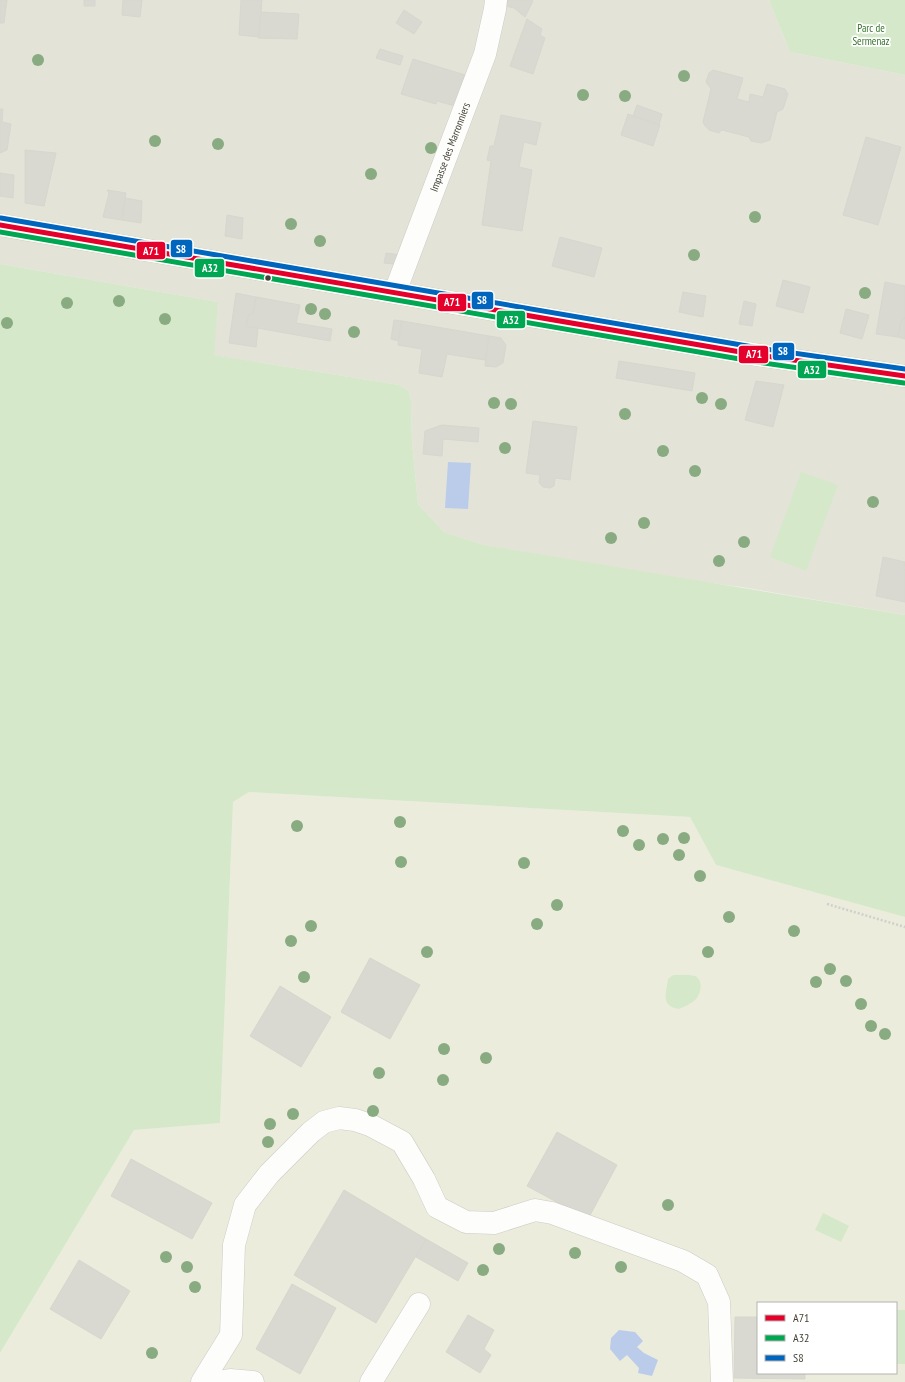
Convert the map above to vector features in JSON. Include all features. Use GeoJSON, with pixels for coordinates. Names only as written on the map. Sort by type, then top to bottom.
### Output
{"type":"FeatureCollection","features":[{"type":"Feature","properties":{"kind":"main road"},"geometry":{"type":"LineString","coordinates":[[0,225],[758,354],[905,376]]}},
{"type":"Feature","properties":{"kind":"street","name":"Impasse des Marronniers"},"geometry":{"type":"LineString","coordinates":[[395,292],[484,54],[496,0]]}},
{"type":"Feature","properties":{"kind":"street"},"geometry":{"type":"LineString","coordinates":[[202,1382],[231,1336],[234,1244],[245,1206],[269,1174],[312,1132],[324,1122],[339,1118],[355,1120],[370,1125],[402,1142],[424,1179],[437,1207],[466,1222],[494,1223],[535,1210],[552,1213],[683,1261],[707,1275],[719,1302],[722,1382]]}},
{"type":"Feature","properties":{"kind":"street"},"geometry":{"type":"LineString","coordinates":[[371,1382],[419,1304]]}},
{"type":"Feature","properties":{"kind":"street"},"geometry":{"type":"LineString","coordinates":[[218,1382],[230,1380],[253,1382]]}},
{"type":"Feature","properties":{"kind":"path"},"geometry":{"type":"LineString","coordinates":[[827,904],[905,927]]}},
{"type":"Feature","properties":{"kind":"shaded area"},"geometry":{"type":"Polygon","coordinates":[[[0,0],[769,0],[790,52],[905,75],[905,615],[742,587],[663,577],[484,545],[444,532],[418,504],[412,441],[411,400],[408,390],[399,385],[213,355],[218,302],[0,264],[0,0]]]}},
{"type":"Feature","properties":{"kind":"shaded area"},"geometry":{"type":"Polygon","coordinates":[[[249,792],[690,817],[716,865],[905,917],[905,1382],[0,1382],[0,1353],[134,1130],[220,1123],[233,802],[249,792]]]}},
{"type":"Feature","properties":{"kind":"green space","name":"Parc de Sermenaz"},"geometry":{"type":"Polygon","coordinates":[[[769,0],[905,0],[905,75],[790,52],[769,0]]]}},
{"type":"Feature","properties":{"kind":"green space"},"geometry":{"type":"Polygon","coordinates":[[[0,264],[218,302],[214,355],[399,385],[408,390],[411,400],[412,441],[418,504],[444,532],[484,545],[905,615],[905,917],[716,865],[690,817],[249,792],[233,802],[220,1123],[134,1130],[0,1353],[0,264]]]}},
{"type":"Feature","properties":{"kind":"green space"},"geometry":{"type":"Polygon","coordinates":[[[801,472],[838,485],[806,571],[770,557],[801,472]]]}},
{"type":"Feature","properties":{"kind":"green space"},"geometry":{"type":"Polygon","coordinates":[[[673,975],[695,976],[701,984],[697,998],[679,1009],[669,1005],[666,998],[668,979],[673,975]]]}},
{"type":"Feature","properties":{"kind":"green space"},"geometry":{"type":"Polygon","coordinates":[[[823,1213],[849,1226],[841,1242],[815,1230],[823,1213]]]}},
{"type":"Feature","properties":{"kind":"green space"},"geometry":{"type":"Polygon","coordinates":[[[897,1310],[905,1310],[905,1364],[897,1364],[897,1310]]]}},
{"type":"Feature","properties":{"kind":"water"},"geometry":{"type":"Polygon","coordinates":[[[448,462],[471,463],[468,509],[445,508],[448,462]]]}},
{"type":"Feature","properties":{"kind":"water"},"geometry":{"type":"Polygon","coordinates":[[[619,1330],[635,1332],[643,1341],[637,1347],[644,1353],[658,1360],[652,1376],[638,1373],[639,1368],[627,1355],[620,1361],[610,1349],[611,1338],[619,1330]]]}},
{"type":"Feature","properties":{"kind":"building"},"geometry":{"type":"Polygon","coordinates":[[[0,0],[7,0],[4,23],[0,23],[0,0]]]}},
{"type":"Feature","properties":{"kind":"building"},"geometry":{"type":"Polygon","coordinates":[[[84,0],[95,0],[95,6],[84,6],[84,0]]]}},
{"type":"Feature","properties":{"kind":"building"},"geometry":{"type":"Polygon","coordinates":[[[123,0],[142,0],[140,17],[122,15],[123,0]]]}},
{"type":"Feature","properties":{"kind":"building"},"geometry":{"type":"Polygon","coordinates":[[[241,0],[262,0],[259,37],[239,35],[241,0]]]}},
{"type":"Feature","properties":{"kind":"building"},"geometry":{"type":"Polygon","coordinates":[[[508,0],[533,1],[525,17],[514,8],[506,6],[508,0]]]}},
{"type":"Feature","properties":{"kind":"building"},"geometry":{"type":"Polygon","coordinates":[[[404,10],[422,22],[414,34],[396,23],[404,10]]]}},
{"type":"Feature","properties":{"kind":"building"},"geometry":{"type":"Polygon","coordinates":[[[261,12],[299,14],[297,39],[258,38],[261,12]]]}},
{"type":"Feature","properties":{"kind":"building"},"geometry":{"type":"Polygon","coordinates":[[[527,19],[542,29],[540,35],[545,38],[533,74],[510,66],[527,19]]]}},
{"type":"Feature","properties":{"kind":"building"},"geometry":{"type":"Polygon","coordinates":[[[380,49],[403,56],[400,65],[376,58],[380,49]]]}},
{"type":"Feature","properties":{"kind":"building"},"geometry":{"type":"Polygon","coordinates":[[[413,59],[465,75],[455,106],[437,101],[436,104],[401,94],[413,59]]]}},
{"type":"Feature","properties":{"kind":"building"},"geometry":{"type":"Polygon","coordinates":[[[713,70],[743,78],[737,99],[749,102],[750,94],[763,97],[767,84],[785,89],[788,94],[783,109],[777,112],[770,140],[761,143],[751,141],[749,137],[722,130],[719,133],[709,130],[705,126],[703,122],[711,89],[706,82],[709,73],[713,70]]]}},
{"type":"Feature","properties":{"kind":"building"},"geometry":{"type":"Polygon","coordinates":[[[637,105],[662,114],[659,125],[633,116],[637,105]]]}},
{"type":"Feature","properties":{"kind":"building"},"geometry":{"type":"Polygon","coordinates":[[[0,109],[3,109],[2,122],[11,124],[7,150],[0,153],[0,109]]]}},
{"type":"Feature","properties":{"kind":"building"},"geometry":{"type":"Polygon","coordinates":[[[628,114],[660,125],[653,146],[621,135],[628,114]]]}},
{"type":"Feature","properties":{"kind":"building"},"geometry":{"type":"Polygon","coordinates":[[[501,115],[541,123],[536,145],[524,142],[519,167],[532,170],[522,231],[482,225],[491,161],[487,160],[490,146],[494,146],[501,115]]]}},
{"type":"Feature","properties":{"kind":"building"},"geometry":{"type":"Polygon","coordinates":[[[866,137],[901,147],[878,225],[843,215],[866,137]]]}},
{"type":"Feature","properties":{"kind":"building"},"geometry":{"type":"Polygon","coordinates":[[[25,150],[56,153],[44,206],[25,203],[25,150]]]}},
{"type":"Feature","properties":{"kind":"building"},"geometry":{"type":"Polygon","coordinates":[[[0,173],[14,175],[13,198],[0,196],[0,173]]]}},
{"type":"Feature","properties":{"kind":"building"},"geometry":{"type":"Polygon","coordinates":[[[107,190],[126,193],[122,220],[103,217],[109,193],[107,190]]]}},
{"type":"Feature","properties":{"kind":"building"},"geometry":{"type":"Polygon","coordinates":[[[125,198],[142,201],[141,223],[122,220],[125,198]]]}},
{"type":"Feature","properties":{"kind":"building"},"geometry":{"type":"Polygon","coordinates":[[[227,215],[243,218],[242,239],[225,236],[227,215]]]}},
{"type":"Feature","properties":{"kind":"building"},"geometry":{"type":"Polygon","coordinates":[[[560,237],[602,248],[594,277],[552,266],[560,237]]]}},
{"type":"Feature","properties":{"kind":"building"},"geometry":{"type":"Polygon","coordinates":[[[386,253],[401,255],[395,264],[384,263],[386,253]]]}},
{"type":"Feature","properties":{"kind":"building"},"geometry":{"type":"Polygon","coordinates":[[[783,280],[810,287],[803,313],[776,306],[783,280]]]}},
{"type":"Feature","properties":{"kind":"building"},"geometry":{"type":"Polygon","coordinates":[[[885,282],[905,286],[905,318],[901,321],[898,337],[876,334],[885,282]]]}},
{"type":"Feature","properties":{"kind":"building"},"geometry":{"type":"Polygon","coordinates":[[[683,292],[706,296],[703,317],[679,312],[683,292]]]}},
{"type":"Feature","properties":{"kind":"building"},"geometry":{"type":"Polygon","coordinates":[[[236,293],[256,297],[253,314],[249,314],[246,326],[258,328],[256,347],[229,343],[236,293]]]}},
{"type":"Feature","properties":{"kind":"building"},"geometry":{"type":"Polygon","coordinates":[[[256,297],[300,305],[296,323],[332,329],[330,341],[246,326],[249,314],[253,314],[256,297]]]}},
{"type":"Feature","properties":{"kind":"building"},"geometry":{"type":"Polygon","coordinates":[[[744,301],[756,304],[752,326],[739,324],[744,301]]]}},
{"type":"Feature","properties":{"kind":"building"},"geometry":{"type":"Polygon","coordinates":[[[846,309],[869,315],[862,339],[840,333],[846,309]]]}},
{"type":"Feature","properties":{"kind":"building"},"geometry":{"type":"Polygon","coordinates":[[[905,318],[905,339],[898,337],[901,321],[905,318]]]}},
{"type":"Feature","properties":{"kind":"building"},"geometry":{"type":"Polygon","coordinates":[[[394,320],[402,321],[398,341],[391,339],[394,320]]]}},
{"type":"Feature","properties":{"kind":"building"},"geometry":{"type":"Polygon","coordinates":[[[402,321],[489,336],[485,360],[447,354],[442,377],[419,373],[422,349],[398,345],[402,321]]]}},
{"type":"Feature","properties":{"kind":"building"},"geometry":{"type":"Polygon","coordinates":[[[489,336],[501,338],[506,345],[503,363],[496,367],[485,366],[489,336]]]}},
{"type":"Feature","properties":{"kind":"building"},"geometry":{"type":"Polygon","coordinates":[[[619,361],[695,373],[692,391],[616,378],[619,361]]]}},
{"type":"Feature","properties":{"kind":"building"},"geometry":{"type":"Polygon","coordinates":[[[756,381],[784,385],[773,427],[745,420],[756,381]]]}},
{"type":"Feature","properties":{"kind":"building"},"geometry":{"type":"Polygon","coordinates":[[[533,421],[577,427],[570,480],[555,478],[554,486],[550,488],[543,487],[539,483],[540,475],[526,473],[533,421]]]}},
{"type":"Feature","properties":{"kind":"building"},"geometry":{"type":"Polygon","coordinates":[[[442,425],[479,428],[478,442],[443,439],[442,456],[423,454],[425,431],[442,425]]]}},
{"type":"Feature","properties":{"kind":"building"},"geometry":{"type":"Polygon","coordinates":[[[883,557],[905,562],[905,602],[876,596],[883,557]]]}},
{"type":"Feature","properties":{"kind":"building"},"geometry":{"type":"Polygon","coordinates":[[[370,958],[420,985],[390,1039],[341,1012],[370,958]]]}},
{"type":"Feature","properties":{"kind":"building"},"geometry":{"type":"Polygon","coordinates":[[[280,986],[331,1017],[301,1067],[250,1036],[280,986]]]}},
{"type":"Feature","properties":{"kind":"building"},"geometry":{"type":"Polygon","coordinates":[[[557,1132],[617,1165],[588,1219],[527,1186],[557,1132]]]}},
{"type":"Feature","properties":{"kind":"building"},"geometry":{"type":"Polygon","coordinates":[[[131,1159],[212,1203],[192,1239],[111,1196],[131,1159]]]}},
{"type":"Feature","properties":{"kind":"building"},"geometry":{"type":"Polygon","coordinates":[[[344,1190],[426,1239],[376,1323],[294,1275],[344,1190]]]}},
{"type":"Feature","properties":{"kind":"building"},"geometry":{"type":"Polygon","coordinates":[[[426,1239],[468,1263],[458,1281],[416,1257],[426,1239]]]}},
{"type":"Feature","properties":{"kind":"building"},"geometry":{"type":"Polygon","coordinates":[[[79,1260],[130,1291],[101,1339],[50,1309],[79,1260]]]}},
{"type":"Feature","properties":{"kind":"building"},"geometry":{"type":"Polygon","coordinates":[[[292,1284],[336,1308],[300,1374],[256,1349],[292,1284]]]}},
{"type":"Feature","properties":{"kind":"building"},"geometry":{"type":"Polygon","coordinates":[[[468,1315],[494,1330],[484,1349],[491,1355],[480,1373],[446,1352],[468,1315]]]}},
{"type":"Feature","properties":{"kind":"building"},"geometry":{"type":"Polygon","coordinates":[[[735,1317],[757,1317],[757,1374],[805,1374],[805,1379],[734,1378],[735,1317]]]}},
{"type":"Feature","properties":{"kind":"transit line","name":"S8"},"geometry":{"type":"LineString","coordinates":[[1,218],[759,348],[905,369]]}},
{"type":"Feature","properties":{"kind":"transit line","name":"A71"},"geometry":{"type":"LineString","coordinates":[[0,225],[758,355],[905,376]]}},
{"type":"Feature","properties":{"kind":"transit line","name":"A32"},"geometry":{"type":"LineString","coordinates":[[0,232],[757,362],[904,383]]}}]}
